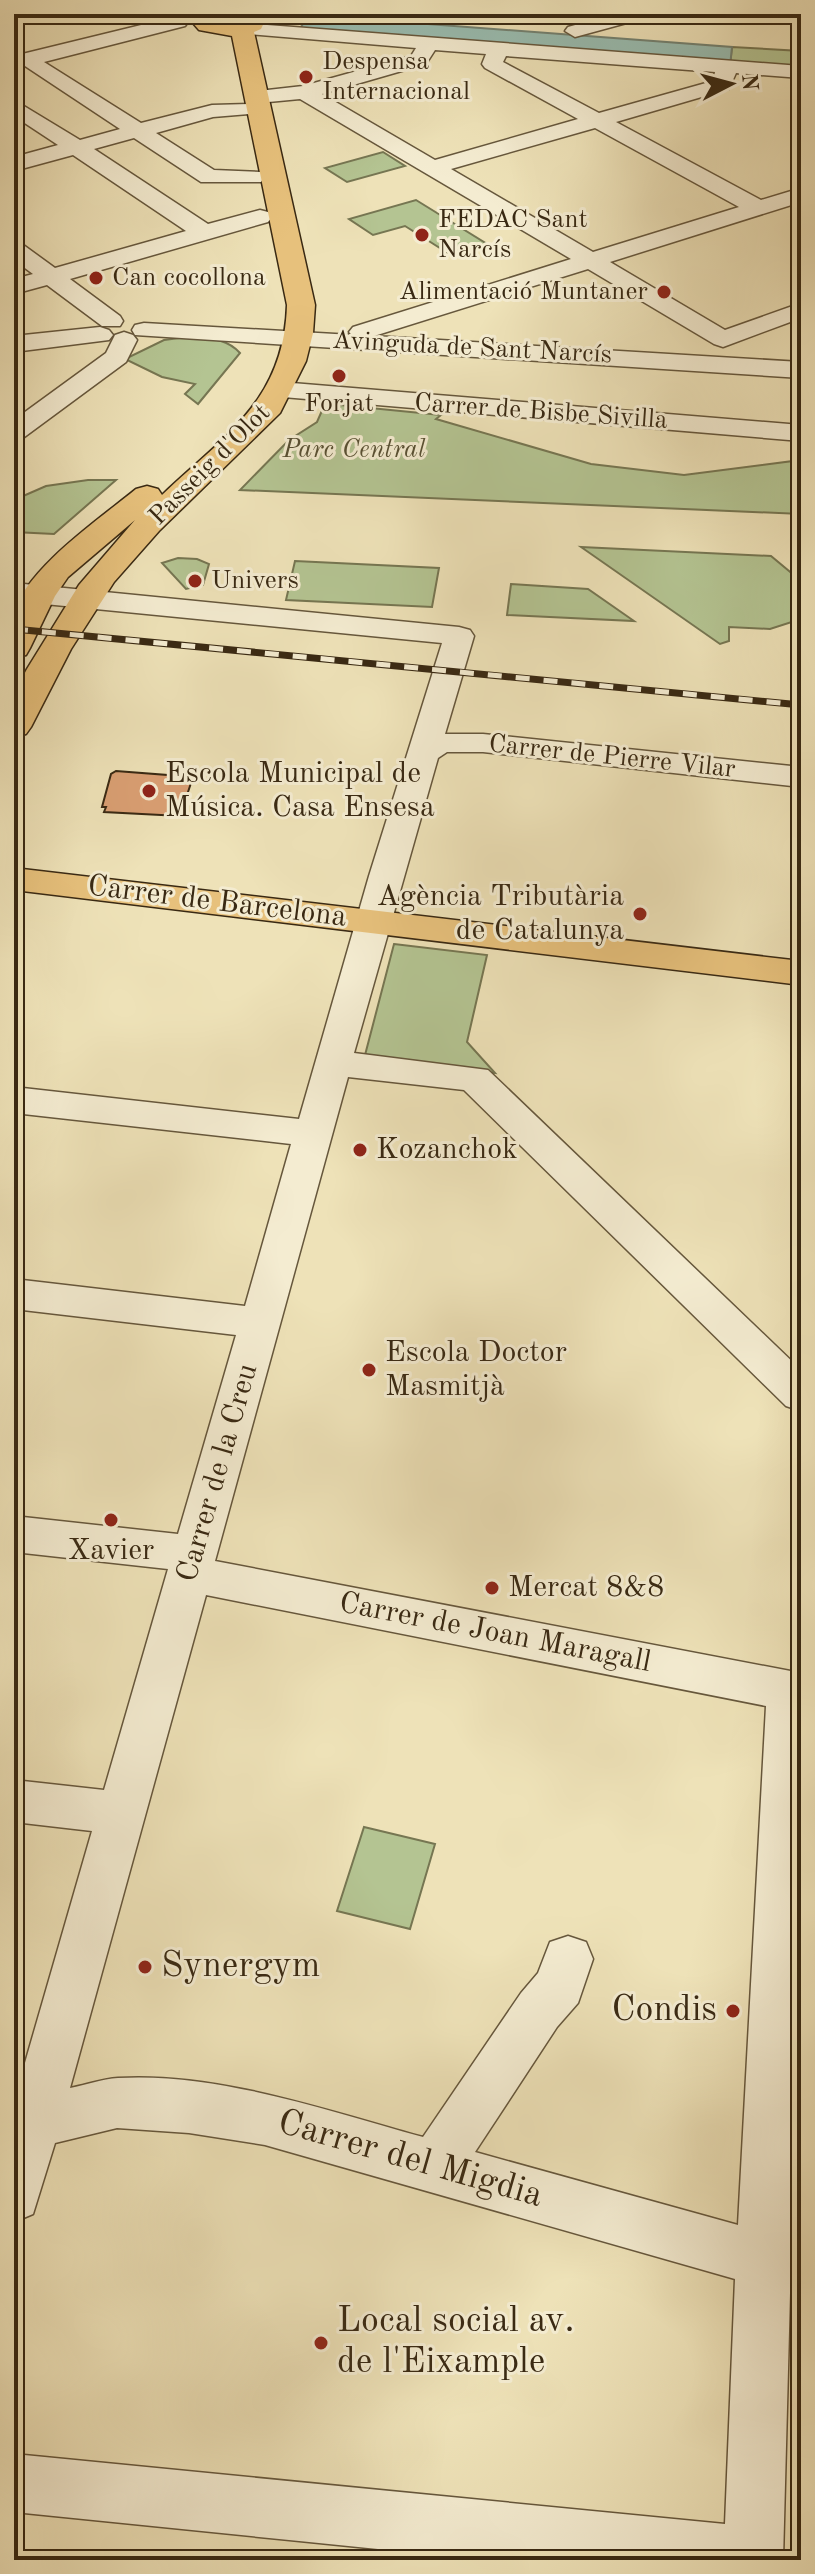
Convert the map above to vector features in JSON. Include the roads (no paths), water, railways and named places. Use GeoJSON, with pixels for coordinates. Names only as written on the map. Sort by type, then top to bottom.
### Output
{"type":"FeatureCollection","features":[{"type":"Feature","properties":{"kind":"main road","name":"Passeig d'Olot"},"geometry":{"type":"LineString","coordinates":[[14,648],[27,593],[167,478],[234,418],[259,386],[283,331],[301,305],[250,103],[217,22]]}},
{"type":"Feature","properties":{"kind":"main road","name":"Passeig d'Olot"},"geometry":{"type":"LineString","coordinates":[[250,103],[253,177],[269,274]]}},
{"type":"Feature","properties":{"kind":"main road","name":"Passeig d'Olot"},"geometry":{"type":"LineString","coordinates":[[14,727],[36,680],[102,576],[141,534],[264,416],[280,390],[283,331]]}},
{"type":"Feature","properties":{"kind":"main road","name":"Carrer de Barcelona"},"geometry":{"type":"LineString","coordinates":[[14,879],[801,973]]}},
{"type":"Feature","properties":{"kind":"street"},"geometry":{"type":"LineString","coordinates":[[115,14],[793,79]]}},
{"type":"Feature","properties":{"kind":"street"},"geometry":{"type":"LineString","coordinates":[[575,31],[638,14]]}},
{"type":"Feature","properties":{"kind":"street"},"geometry":{"type":"LineString","coordinates":[[21,54],[217,22]]}},
{"type":"Feature","properties":{"kind":"street"},"geometry":{"type":"LineString","coordinates":[[548,29],[638,36]]}},
{"type":"Feature","properties":{"kind":"street"},"geometry":{"type":"LineString","coordinates":[[14,164],[419,60],[428,45]]}},
{"type":"Feature","properties":{"kind":"street"},"geometry":{"type":"LineString","coordinates":[[498,51],[492,64],[758,208]]}},
{"type":"Feature","properties":{"kind":"street"},"geometry":{"type":"LineString","coordinates":[[21,54],[209,177],[253,177]]}},
{"type":"Feature","properties":{"kind":"street"},"geometry":{"type":"LineString","coordinates":[[432,168],[722,85],[726,71]]}},
{"type":"Feature","properties":{"kind":"street"},"geometry":{"type":"LineString","coordinates":[[304,92],[590,261],[700,379],[772,320],[801,310]]}},
{"type":"Feature","properties":{"kind":"street"},"geometry":{"type":"LineString","coordinates":[[14,106],[205,233]]}},
{"type":"Feature","properties":{"kind":"street"},"geometry":{"type":"LineString","coordinates":[[338,340],[801,195]]}},
{"type":"Feature","properties":{"kind":"street"},"geometry":{"type":"LineString","coordinates":[[14,287],[260,217]]}},
{"type":"Feature","properties":{"kind":"street"},"geometry":{"type":"LineString","coordinates":[[14,249],[119,331],[117,357],[14,432]]}},
{"type":"Feature","properties":{"kind":"street"},"geometry":{"type":"LineString","coordinates":[[772,320],[801,321]]}},
{"type":"Feature","properties":{"kind":"street","name":"Avinguda de Sant Narcís"},"geometry":{"type":"LineString","coordinates":[[14,344],[119,331],[283,331],[338,340],[700,379],[801,370]]}},
{"type":"Feature","properties":{"kind":"street","name":"Carrer de Bisbe Sivilla"},"geometry":{"type":"LineString","coordinates":[[280,390],[700,379],[801,433]]}},
{"type":"Feature","properties":{"kind":"street"},"geometry":{"type":"LineString","coordinates":[[27,593],[87,599]]}},
{"type":"Feature","properties":{"kind":"street","name":"Carrer de la Creu"},"geometry":{"type":"LineString","coordinates":[[14,2195],[24,2126],[122,1813],[375,920],[459,636],[87,599]]}},
{"type":"Feature","properties":{"kind":"street","name":"Carrer de Pierre Vilar"},"geometry":{"type":"LineString","coordinates":[[425,752],[441,743],[483,743],[801,777]]}},
{"type":"Feature","properties":{"kind":"street"},"geometry":{"type":"LineString","coordinates":[[335,1063],[475,1079],[801,1395]]}},
{"type":"Feature","properties":{"kind":"street"},"geometry":{"type":"LineString","coordinates":[[14,1100],[315,1134]]}},
{"type":"Feature","properties":{"kind":"street"},"geometry":{"type":"LineString","coordinates":[[14,1294],[261,1323]]}},
{"type":"Feature","properties":{"kind":"street","name":"Carrer de Joan Maragall"},"geometry":{"type":"LineString","coordinates":[[14,1534],[192,1564],[795,1692]]}},
{"type":"Feature","properties":{"kind":"street"},"geometry":{"type":"LineString","coordinates":[[14,2483],[753,2558],[782,2264],[790,1726],[795,1692]]}},
{"type":"Feature","properties":{"kind":"street"},"geometry":{"type":"LineString","coordinates":[[14,1801],[122,1813]]}},
{"type":"Feature","properties":{"kind":"street"},"geometry":{"type":"LineString","coordinates":[[434,2167],[539,2010],[560,1986],[568,1959]]}},
{"type":"Feature","properties":{"kind":"street","name":"Carrer del Migdia"},"geometry":{"type":"LineString","coordinates":[[24,2126],[117,2103],[189,2107],[265,2119],[782,2264]]}},
{"type":"Feature","properties":{"kind":"water"},"geometry":{"type":"Polygon","coordinates":[[[309,15],[732,47],[730,66],[299,30],[309,15]]]}},
{"type":"Feature","properties":{"kind":"railway"},"geometry":{"type":"LineString","coordinates":[[14,629],[801,705]]}},
{"type":"Feature","properties":{"kind":"place","name":"Despensa Internacional"},"geometry":{"type":"Point","coordinates":[306,77]}},
{"type":"Feature","properties":{"kind":"place","name":"FEDAC Sant Narcís"},"geometry":{"type":"Point","coordinates":[422,235]}},
{"type":"Feature","properties":{"kind":"place","name":"Can cocollona"},"geometry":{"type":"Point","coordinates":[96,278]}},
{"type":"Feature","properties":{"kind":"place","name":"Alimentació Muntaner"},"geometry":{"type":"Point","coordinates":[664,292]}},
{"type":"Feature","properties":{"kind":"place","name":"Forjat"},"geometry":{"type":"Point","coordinates":[339,376]}},
{"type":"Feature","properties":{"kind":"place","name":"Univers"},"geometry":{"type":"Point","coordinates":[195,581]}},
{"type":"Feature","properties":{"kind":"place","name":"Escola Municipal de Música. Casa Ensesa"},"geometry":{"type":"Point","coordinates":[149,791]}},
{"type":"Feature","properties":{"kind":"place","name":"Agència Tributària de Catalunya"},"geometry":{"type":"Point","coordinates":[640,914]}},
{"type":"Feature","properties":{"kind":"place","name":"Kozanchok"},"geometry":{"type":"Point","coordinates":[360,1150]}},
{"type":"Feature","properties":{"kind":"place","name":"Escola Doctor Masmitjà"},"geometry":{"type":"Point","coordinates":[369,1370]}},
{"type":"Feature","properties":{"kind":"place","name":"Xavier"},"geometry":{"type":"Point","coordinates":[111,1520]}},
{"type":"Feature","properties":{"kind":"place","name":"Mercat 8&8"},"geometry":{"type":"Point","coordinates":[492,1588]}},
{"type":"Feature","properties":{"kind":"place","name":"Synergym"},"geometry":{"type":"Point","coordinates":[145,1967]}},
{"type":"Feature","properties":{"kind":"place","name":"Condis"},"geometry":{"type":"Point","coordinates":[733,2011]}},
{"type":"Feature","properties":{"kind":"place","name":"Local social av. de l'Eixample"},"geometry":{"type":"Point","coordinates":[321,2343]}},
{"type":"Feature","properties":{"kind":"park label","name":"Parc Central"},"geometry":{"type":"Point","coordinates":[354,450]}}]}
